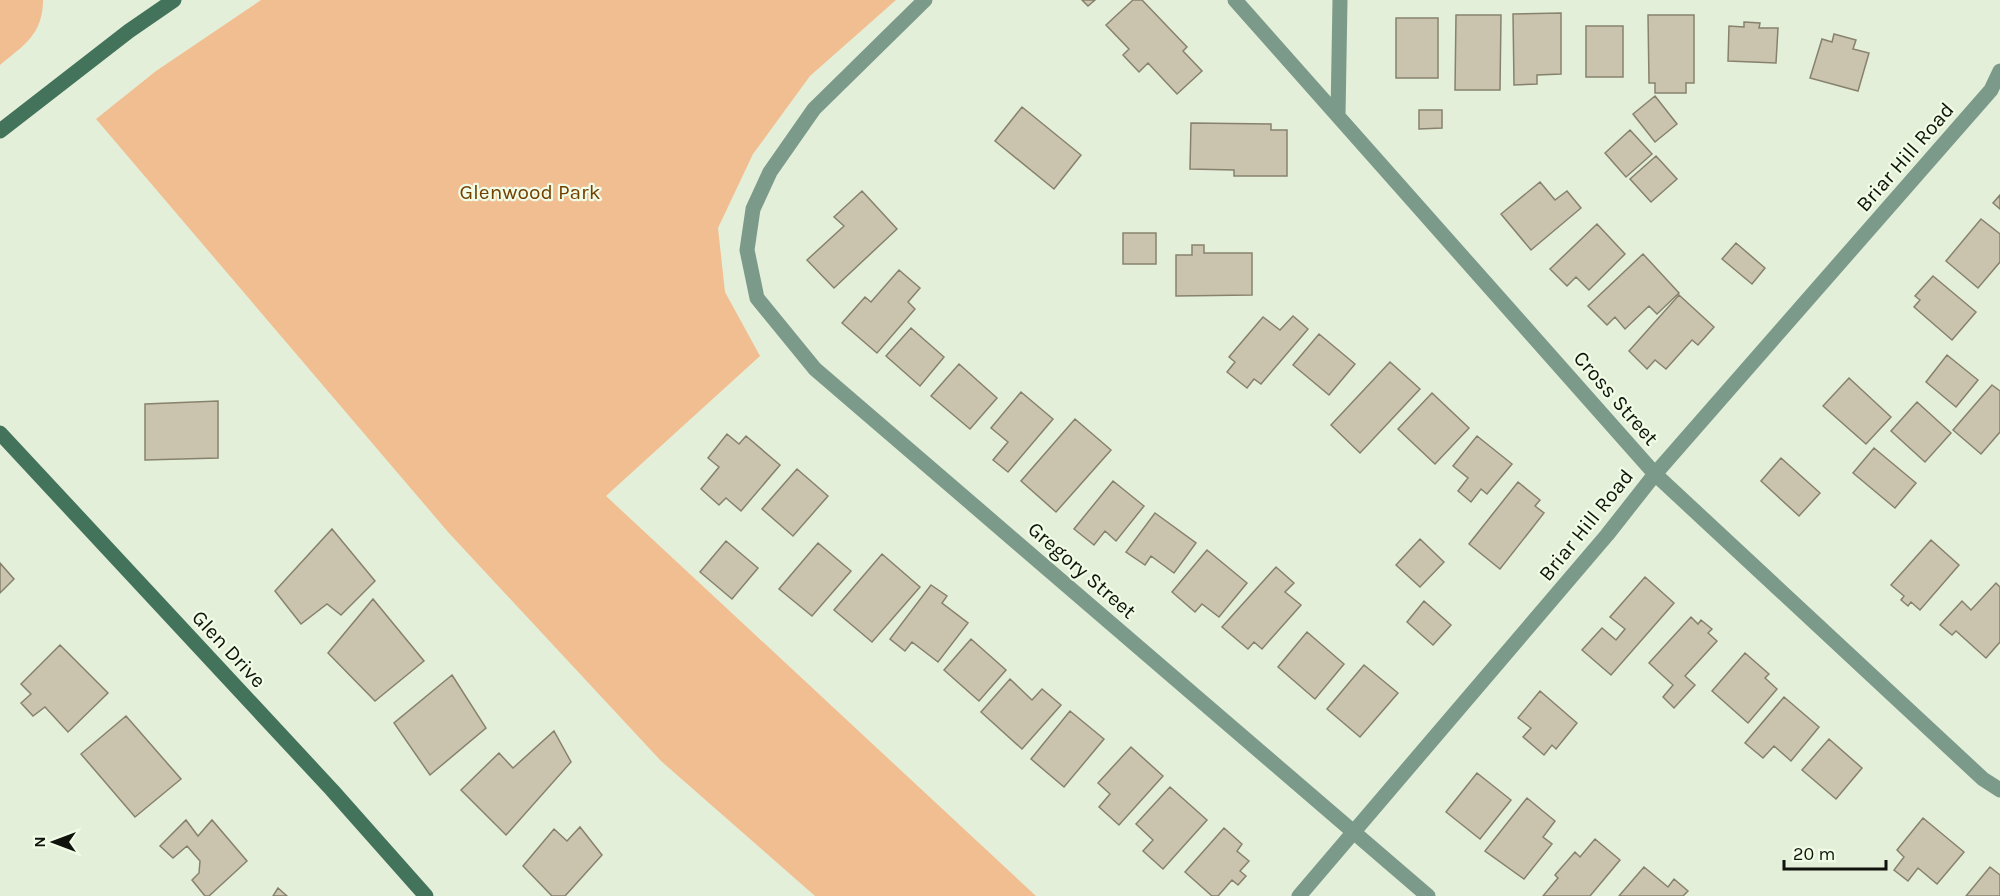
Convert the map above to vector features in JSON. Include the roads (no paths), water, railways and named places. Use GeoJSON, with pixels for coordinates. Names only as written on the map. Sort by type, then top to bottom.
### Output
{"type":"FeatureCollection","features":[{"type":"Feature","properties":{"kind":"street"},"geometry":{"type":"LineString","coordinates":[[0,131],[129,31],[174,0]]}},
{"type":"Feature","properties":{"kind":"street","name":"Gregory Street"},"geometry":{"type":"LineString","coordinates":[[925,0],[814,109],[770,172],[753,209],[747,250],[757,298],[815,369],[1428,896]]}},
{"type":"Feature","properties":{"kind":"street","name":"Cross Street"},"geometry":{"type":"LineString","coordinates":[[1235,0],[1655,474],[1983,779],[2000,790]]}},
{"type":"Feature","properties":{"kind":"street"},"geometry":{"type":"LineString","coordinates":[[1338,115],[1340,0]]}},
{"type":"Feature","properties":{"kind":"street","name":"Briar Hill Road"},"geometry":{"type":"LineString","coordinates":[[1299,896],[1607,535],[1655,474],[1991,90],[2000,71]]}},
{"type":"Feature","properties":{"kind":"street","name":"Glen Drive"},"geometry":{"type":"LineString","coordinates":[[0,433],[324,782],[426,896]]}},
{"type":"Feature","properties":{"kind":"park label","name":"Glenwood Park"},"geometry":{"type":"Point","coordinates":[530,192]}}]}
